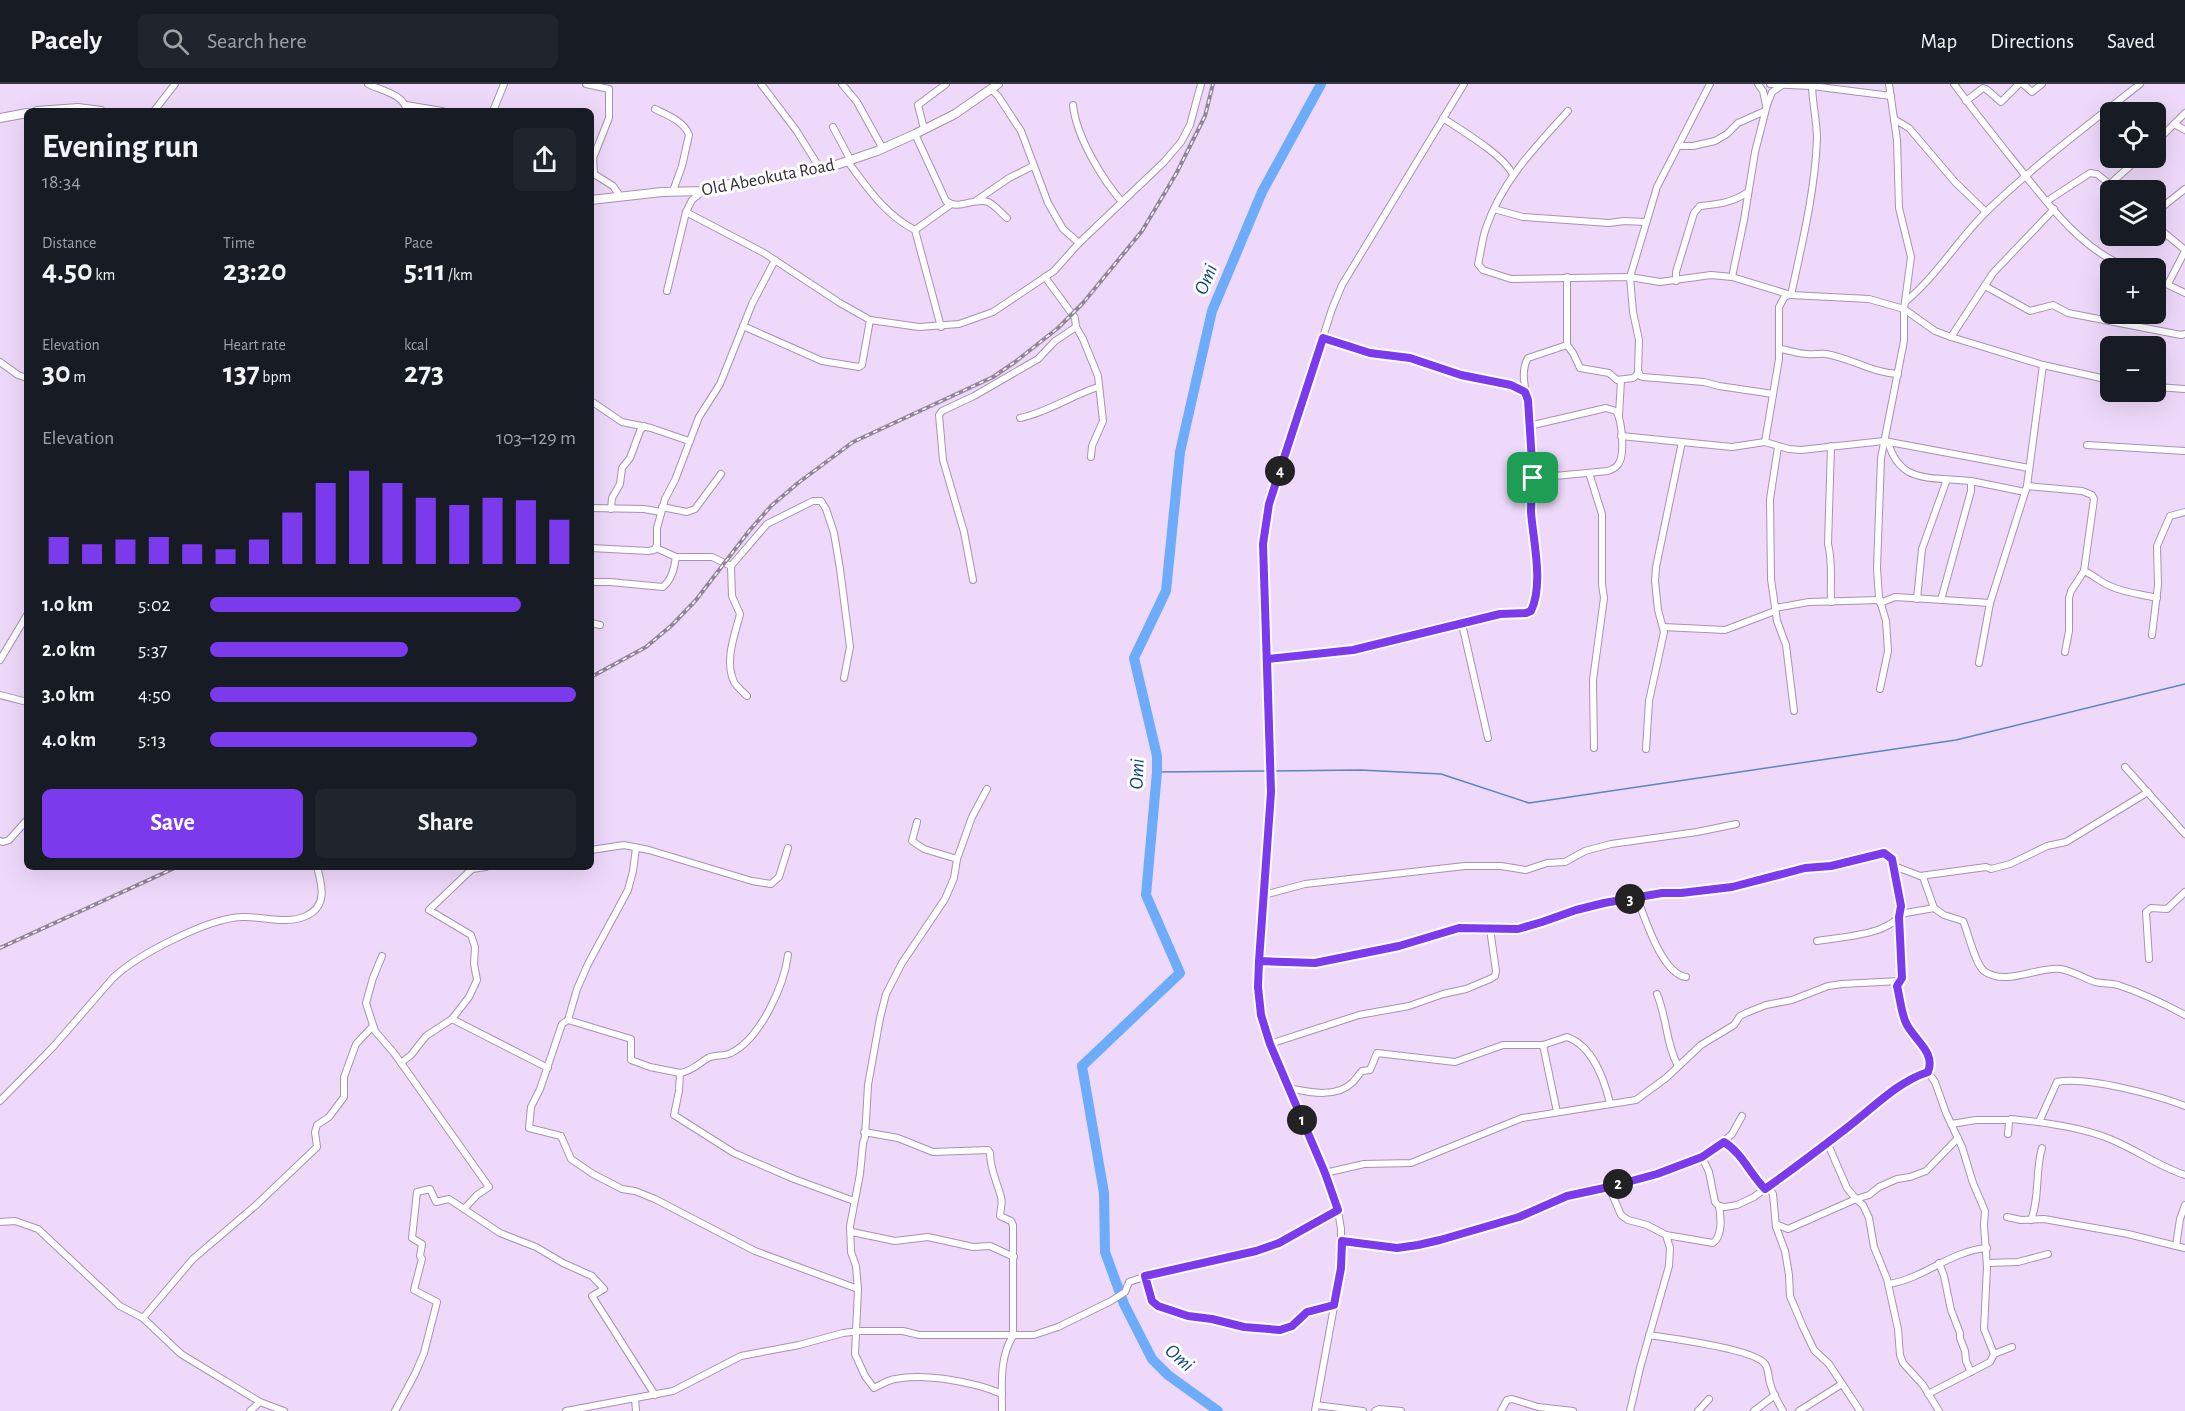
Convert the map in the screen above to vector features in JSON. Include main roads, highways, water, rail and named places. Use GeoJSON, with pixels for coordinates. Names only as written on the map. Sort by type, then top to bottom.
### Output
{"type":"FeatureCollection","features":[{"type":"Feature","properties":{"kind":"highway","name":"Old Abeokuta Road"},"geometry":{"type":"LineString","coordinates":[[594,200],[673,191],[703,191],[723,185],[821,170],[883,149],[915,134],[955,114],[994,86]]}},
{"type":"Feature","properties":{"kind":"highway"},"geometry":{"type":"LineString","coordinates":[[0,118],[24,113]]}},
{"type":"Feature","properties":{"kind":"waterway","name":"Omi"},"geometry":{"type":"LineString","coordinates":[[1218,1411],[1168,1375],[1152,1359],[1124,1304],[1105,1252],[1104,1193],[1082,1066],[1180,973],[1146,895],[1157,756],[1134,658],[1166,591],[1180,452],[1212,311],[1262,192],[1321,84]]}},
{"type":"Feature","properties":{"kind":"waterway"},"geometry":{"type":"LineString","coordinates":[[1272,771],[1360,770],[1441,774],[1529,803],[1956,740],[2185,684]]}},
{"type":"Feature","properties":{"kind":"waterway"},"geometry":{"type":"LineString","coordinates":[[1157,772],[1267,771]]}},
{"type":"Feature","properties":{"kind":"railway"},"geometry":{"type":"LineString","coordinates":[[594,675],[646,647],[672,625],[696,600],[771,506],[798,483],[853,442],[993,377],[1058,328],[1083,303],[1142,231],[1176,174],[1205,116],[1213,84]]}},
{"type":"Feature","properties":{"kind":"railway"},"geometry":{"type":"LineString","coordinates":[[0,948],[170,870]]}}]}
